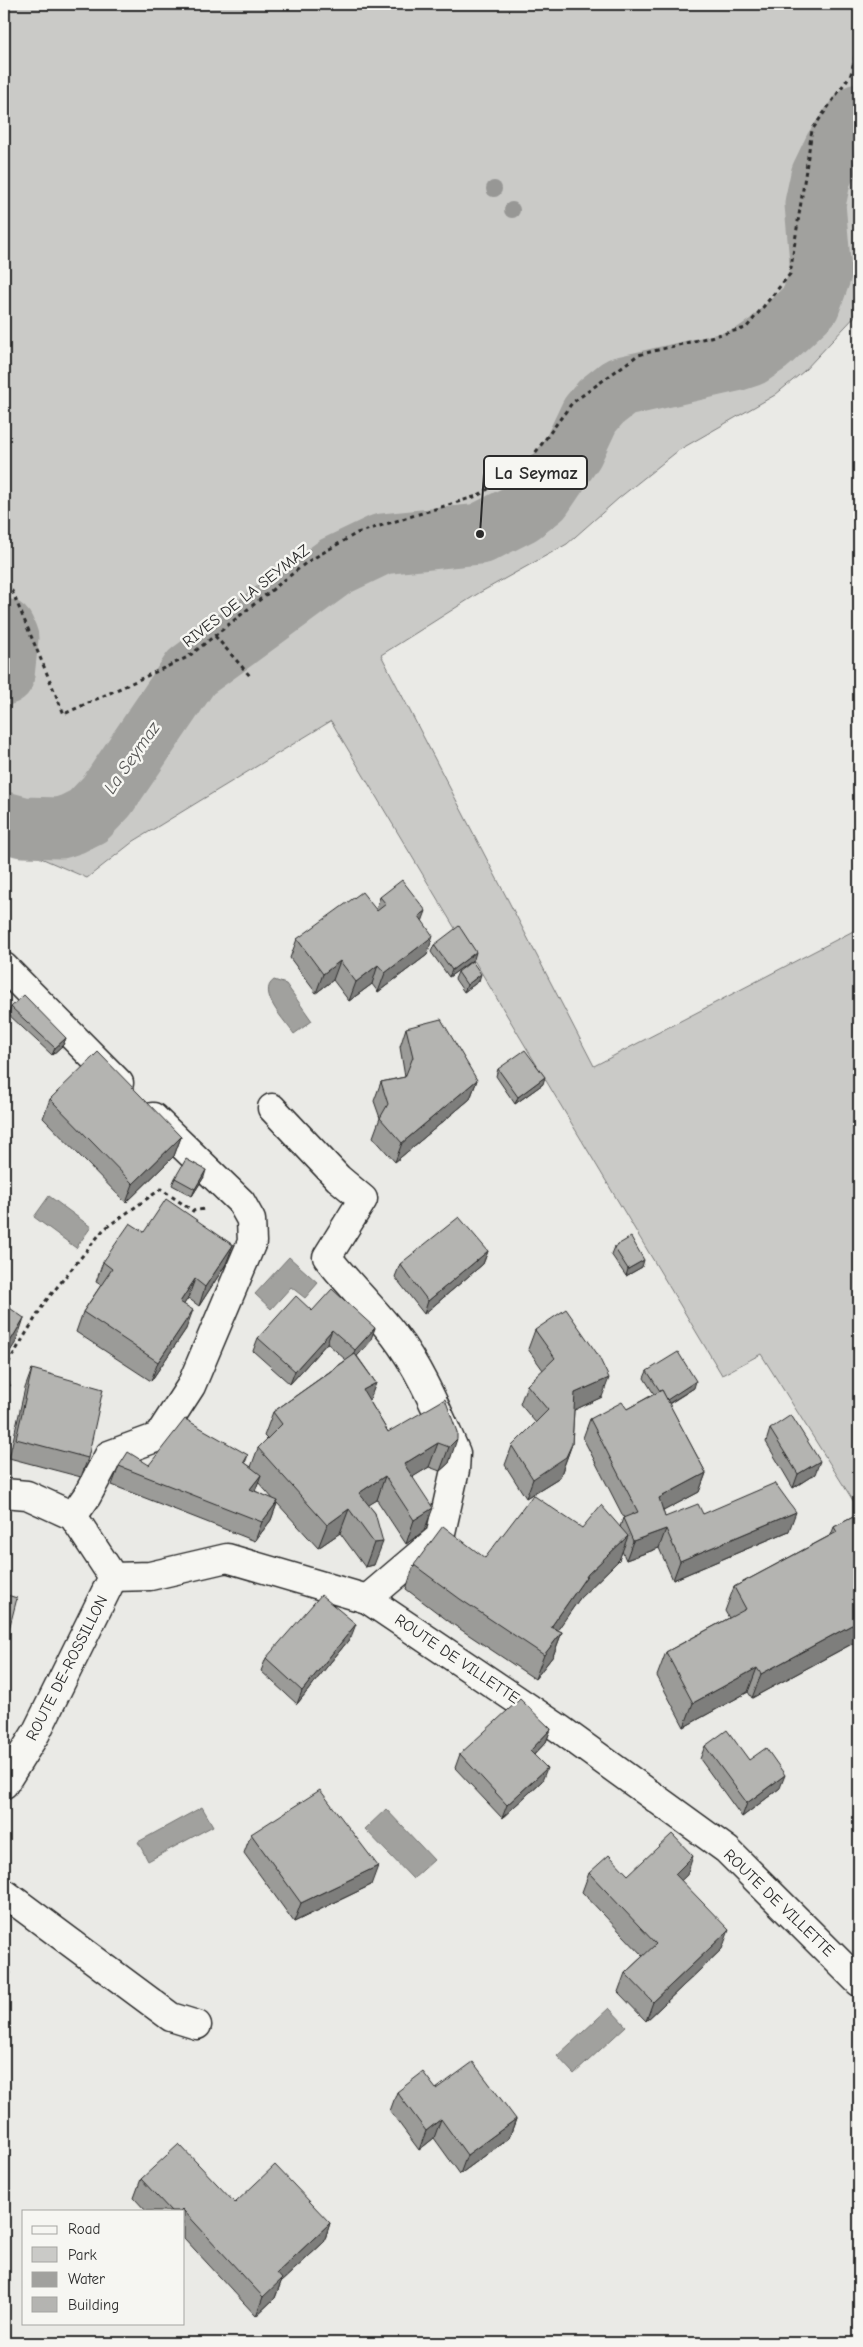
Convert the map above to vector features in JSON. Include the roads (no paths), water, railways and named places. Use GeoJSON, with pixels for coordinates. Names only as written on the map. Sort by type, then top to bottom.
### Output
{"type":"FeatureCollection","features":[{"type":"Feature","properties":{"kind":"street"},"geometry":{"type":"LineString","coordinates":[[4,967],[176,1140],[241,1202],[252,1220],[252,1242],[191,1386],[158,1437],[109,1455],[87,1496],[73,1516]]}},
{"type":"Feature","properties":{"kind":"street"},"geometry":{"type":"LineString","coordinates":[[272,1108],[338,1178],[363,1200],[327,1257],[394,1335],[413,1362],[456,1453],[455,1470],[440,1537],[367,1599]]}},
{"type":"Feature","properties":{"kind":"street"},"geometry":{"type":"LineString","coordinates":[[4,1493],[27,1495],[73,1516],[113,1577]]}},
{"type":"Feature","properties":{"kind":"street","name":"ROUTE DE VILLETTE"},"geometry":{"type":"LineString","coordinates":[[113,1577],[150,1576],[227,1558],[367,1599],[560,1729],[727,1850],[859,1982]]}},
{"type":"Feature","properties":{"kind":"street","name":"ROUTE DE-ROSSILLON"},"geometry":{"type":"LineString","coordinates":[[4,1784],[36,1733],[113,1577]]}},
{"type":"Feature","properties":{"kind":"street"},"geometry":{"type":"LineString","coordinates":[[4,1893],[171,2018],[197,2026]]}},
{"type":"Feature","properties":{"kind":"water"},"geometry":{"type":"Polygon","coordinates":[[[274,980],[286,984],[312,1021],[294,1034],[279,1015],[270,999],[269,985],[274,980]]]}},
{"type":"Feature","properties":{"kind":"water"},"geometry":{"type":"Polygon","coordinates":[[[49,1196],[91,1227],[76,1248],[34,1217],[49,1196]]]}},
{"type":"Feature","properties":{"kind":"water"},"geometry":{"type":"Polygon","coordinates":[[[289,1257],[318,1283],[305,1298],[291,1287],[271,1309],[255,1294],[289,1257]]]}},
{"type":"Feature","properties":{"kind":"water"},"geometry":{"type":"Polygon","coordinates":[[[202,1807],[213,1826],[148,1861],[138,1842],[202,1807]]]}},
{"type":"Feature","properties":{"kind":"water"},"geometry":{"type":"Polygon","coordinates":[[[386,1809],[434,1860],[413,1879],[365,1829],[386,1809]]]}},
{"type":"Feature","properties":{"kind":"water"},"geometry":{"type":"Polygon","coordinates":[[[609,2008],[626,2026],[574,2074],[557,2056],[609,2008]]]}},
{"type":"Feature","properties":{"kind":"waterway","name":"La Seymaz"},"geometry":{"type":"LineString","coordinates":[[4,822],[23,827],[60,828],[88,816],[107,796],[191,672],[336,566],[382,544],[480,534],[521,513],[542,497],[573,451],[590,415],[601,402],[620,387],[735,361],[750,356],[769,343],[810,304],[821,273],[815,204],[821,176],[834,149],[859,114]]}},
{"type":"Feature","properties":{"kind":"waterway","name":"La Seymaz"},"geometry":{"type":"LineString","coordinates":[[4,629],[8,638],[4,675]]}},
{"type":"Feature","properties":{"kind":"place","name":"La Seymaz"},"geometry":{"type":"Point","coordinates":[480,534]}}]}
